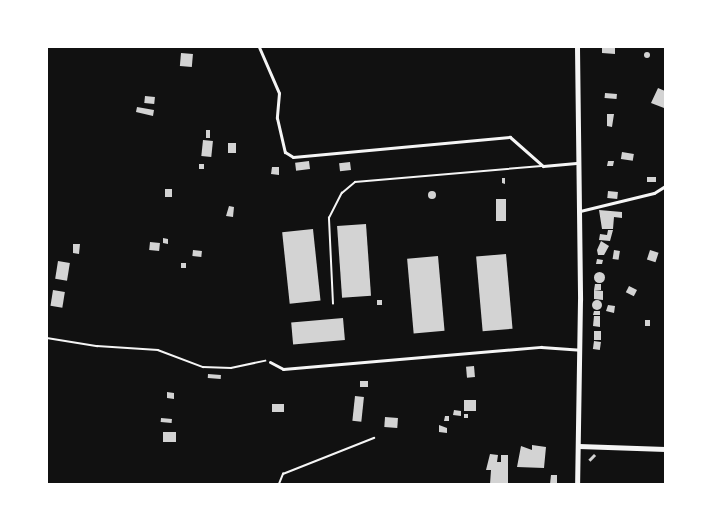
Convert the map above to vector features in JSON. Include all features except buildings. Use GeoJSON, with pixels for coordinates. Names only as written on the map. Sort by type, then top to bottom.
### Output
{"type":"FeatureCollection","features":[{"type":"Feature","properties":{"kind":"main road"},"geometry":{"type":"LineString","coordinates":[[576,47],[580,211],[579,446],[577,484]]}},
{"type":"Feature","properties":{"kind":"main road"},"geometry":{"type":"LineString","coordinates":[[579,446],[665,449]]}},
{"type":"Feature","properties":{"kind":"street"},"geometry":{"type":"LineString","coordinates":[[259,47],[279,93],[277,118],[285,152],[294,157],[510,137],[543,166],[579,163]]}},
{"type":"Feature","properties":{"kind":"street"},"geometry":{"type":"LineString","coordinates":[[580,211],[654,193],[665,186]]}},
{"type":"Feature","properties":{"kind":"street"},"geometry":{"type":"LineString","coordinates":[[270,362],[283,369],[541,346],[580,350]]}},
{"type":"Feature","properties":{"kind":"lane"},"geometry":{"type":"LineString","coordinates":[[333,304],[329,218],[342,193],[355,182],[543,166]]}},
{"type":"Feature","properties":{"kind":"path"},"geometry":{"type":"LineString","coordinates":[[47,338],[97,346],[158,350],[203,367],[231,368],[258,359],[270,362]]}},
{"type":"Feature","properties":{"kind":"path"},"geometry":{"type":"LineString","coordinates":[[278,484],[283,474],[374,438]]}}]}
